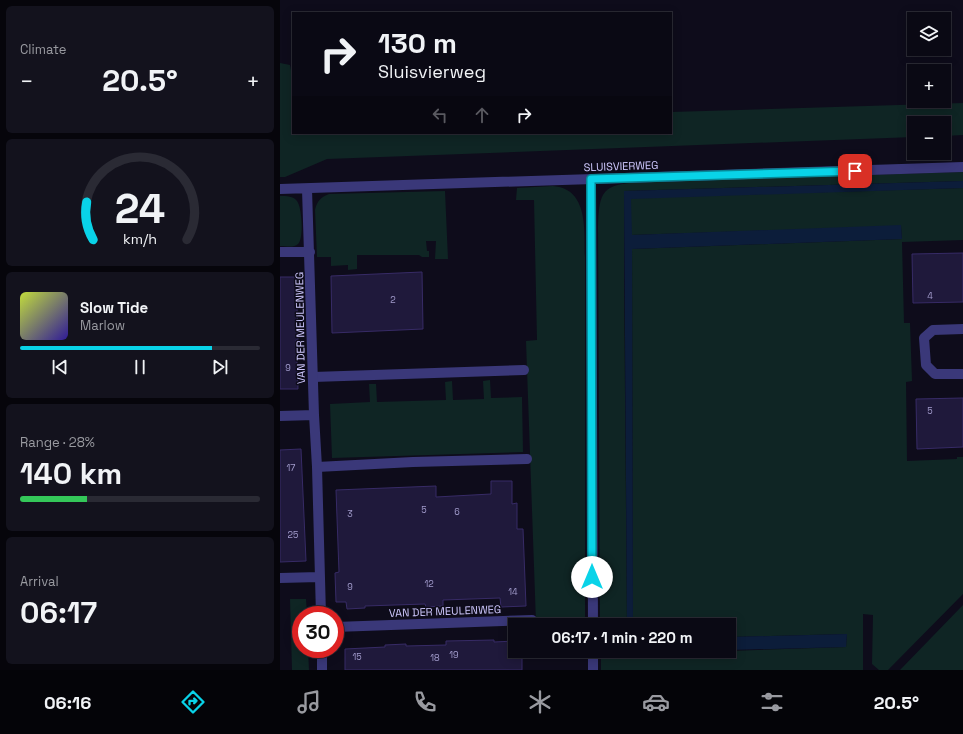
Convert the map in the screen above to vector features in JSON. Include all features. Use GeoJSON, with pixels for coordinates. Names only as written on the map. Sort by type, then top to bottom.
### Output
{"type":"FeatureCollection","features":[{"type":"Feature","properties":{"kind":"street","name":"SLUISVIERWEG"},"geometry":{"type":"LineString","coordinates":[[280,189],[963,167]]}},
{"type":"Feature","properties":{"kind":"street"},"geometry":{"type":"LineString","coordinates":[[591,179],[593,618]]}},
{"type":"Feature","properties":{"kind":"street","name":"VAN DER MEULENWEG"},"geometry":{"type":"LineString","coordinates":[[307,189],[317,467],[320,606]]}},
{"type":"Feature","properties":{"kind":"street"},"geometry":{"type":"LineString","coordinates":[[280,252],[310,252]]}},
{"type":"Feature","properties":{"kind":"street"},"geometry":{"type":"LineString","coordinates":[[963,329],[933,330],[924,338],[926,365],[935,374],[963,374]]}},
{"type":"Feature","properties":{"kind":"street"},"geometry":{"type":"LineString","coordinates":[[313,377],[524,370]]}},
{"type":"Feature","properties":{"kind":"street"},"geometry":{"type":"LineString","coordinates":[[280,416],[314,415]]}},
{"type":"Feature","properties":{"kind":"street"},"geometry":{"type":"LineString","coordinates":[[317,467],[412,462],[527,459]]}},
{"type":"Feature","properties":{"kind":"street"},"geometry":{"type":"LineString","coordinates":[[280,578],[319,577]]}},
{"type":"Feature","properties":{"kind":"street","name":"VAN DER MEULENWEG"},"geometry":{"type":"LineString","coordinates":[[344,627],[508,621]]}},
{"type":"Feature","properties":{"kind":"street"},"geometry":{"type":"LineString","coordinates":[[322,658],[322,670]]}},
{"type":"Feature","properties":{"kind":"street"},"geometry":{"type":"LineString","coordinates":[[593,658],[593,670]]}},
{"type":"Feature","properties":{"kind":"green space"},"geometry":{"type":"Polygon","coordinates":[[[280,63],[290,65],[292,76],[292,134],[672,134],[672,112],[907,105],[907,108],[951,108],[951,103],[963,103],[963,135],[951,136],[951,116],[907,116],[907,137],[327,159],[285,177],[280,177],[280,63]]]}},
{"type":"Feature","properties":{"kind":"green space"},"geometry":{"type":"Polygon","coordinates":[[[963,172],[963,181],[624,191],[627,618],[600,618],[599,215],[602,197],[605,192],[618,185],[639,182],[963,172]]]}},
{"type":"Feature","properties":{"kind":"green space"},"geometry":{"type":"Polygon","coordinates":[[[553,186],[565,189],[573,195],[579,203],[584,224],[585,618],[536,618],[526,341],[537,340],[534,200],[516,200],[517,188],[553,186]]]}},
{"type":"Feature","properties":{"kind":"green space"},"geometry":{"type":"Polygon","coordinates":[[[963,188],[963,240],[902,242],[904,323],[910,323],[912,381],[906,382],[907,461],[957,459],[957,457],[963,457],[963,594],[888,670],[879,670],[872,664],[873,615],[863,614],[863,670],[601,670],[601,658],[736,658],[736,651],[846,647],[847,634],[736,637],[736,618],[633,618],[632,249],[902,239],[901,226],[631,235],[631,198],[963,188]]]}},
{"type":"Feature","properties":{"kind":"green space"},"geometry":{"type":"Polygon","coordinates":[[[445,191],[448,259],[435,259],[436,241],[426,241],[429,257],[422,257],[419,255],[357,255],[357,269],[348,270],[348,265],[331,266],[331,257],[317,257],[315,210],[318,202],[326,195],[445,191]]]}},
{"type":"Feature","properties":{"kind":"green space"},"geometry":{"type":"Polygon","coordinates":[[[280,196],[292,197],[299,204],[302,230],[300,241],[294,246],[280,246],[280,196]]]}},
{"type":"Feature","properties":{"kind":"green space"},"geometry":{"type":"Polygon","coordinates":[[[490,380],[491,398],[522,397],[523,452],[332,458],[330,404],[370,402],[369,384],[376,384],[377,402],[446,400],[445,382],[452,381],[453,400],[484,399],[483,381],[490,380]]]}},
{"type":"Feature","properties":{"kind":"green space"},"geometry":{"type":"Polygon","coordinates":[[[290,599],[306,599],[306,606],[292,606],[292,658],[308,658],[309,670],[292,670],[290,599]]]}},
{"type":"Feature","properties":{"kind":"green space"},"geometry":{"type":"Polygon","coordinates":[[[963,605],[963,670],[900,670],[963,605]]]}},
{"type":"Feature","properties":{"kind":"water"},"geometry":{"type":"Polygon","coordinates":[[[963,181],[963,188],[631,199],[632,235],[901,225],[902,239],[632,249],[633,618],[627,618],[624,191],[963,181]]]}},
{"type":"Feature","properties":{"kind":"water"},"geometry":{"type":"Polygon","coordinates":[[[847,634],[846,647],[736,650],[736,637],[847,634]]]}},
{"type":"Feature","properties":{"kind":"building"},"geometry":{"type":"Polygon","coordinates":[[[963,253],[963,302],[913,303],[912,254],[963,253]]]}},
{"type":"Feature","properties":{"kind":"building"},"geometry":{"type":"Polygon","coordinates":[[[422,272],[423,329],[332,333],[331,276],[422,272]]]}},
{"type":"Feature","properties":{"kind":"building"},"geometry":{"type":"Polygon","coordinates":[[[280,277],[296,277],[298,389],[280,389],[280,277]]]}},
{"type":"Feature","properties":{"kind":"building"},"geometry":{"type":"Polygon","coordinates":[[[963,398],[963,447],[917,449],[916,399],[963,398]]]}},
{"type":"Feature","properties":{"kind":"building"},"geometry":{"type":"Polygon","coordinates":[[[301,449],[306,561],[280,562],[280,450],[301,449]]]}},
{"type":"Feature","properties":{"kind":"building"},"geometry":{"type":"Polygon","coordinates":[[[491,481],[512,481],[512,504],[517,503],[517,529],[523,529],[526,606],[501,607],[500,598],[443,600],[443,606],[426,607],[425,604],[365,606],[365,608],[347,609],[346,602],[336,602],[335,573],[339,572],[336,490],[436,486],[436,497],[491,494],[491,481]]]}},
{"type":"Feature","properties":{"kind":"building"},"geometry":{"type":"Polygon","coordinates":[[[494,640],[494,642],[508,641],[508,658],[522,658],[522,670],[345,670],[345,649],[385,647],[385,645],[406,644],[406,646],[446,645],[446,641],[494,640]]]}},
{"type":"Feature","properties":{"kind":"route"},"geometry":{"type":"LineString","coordinates":[[592,577],[591,179],[855,171]]}}]}
